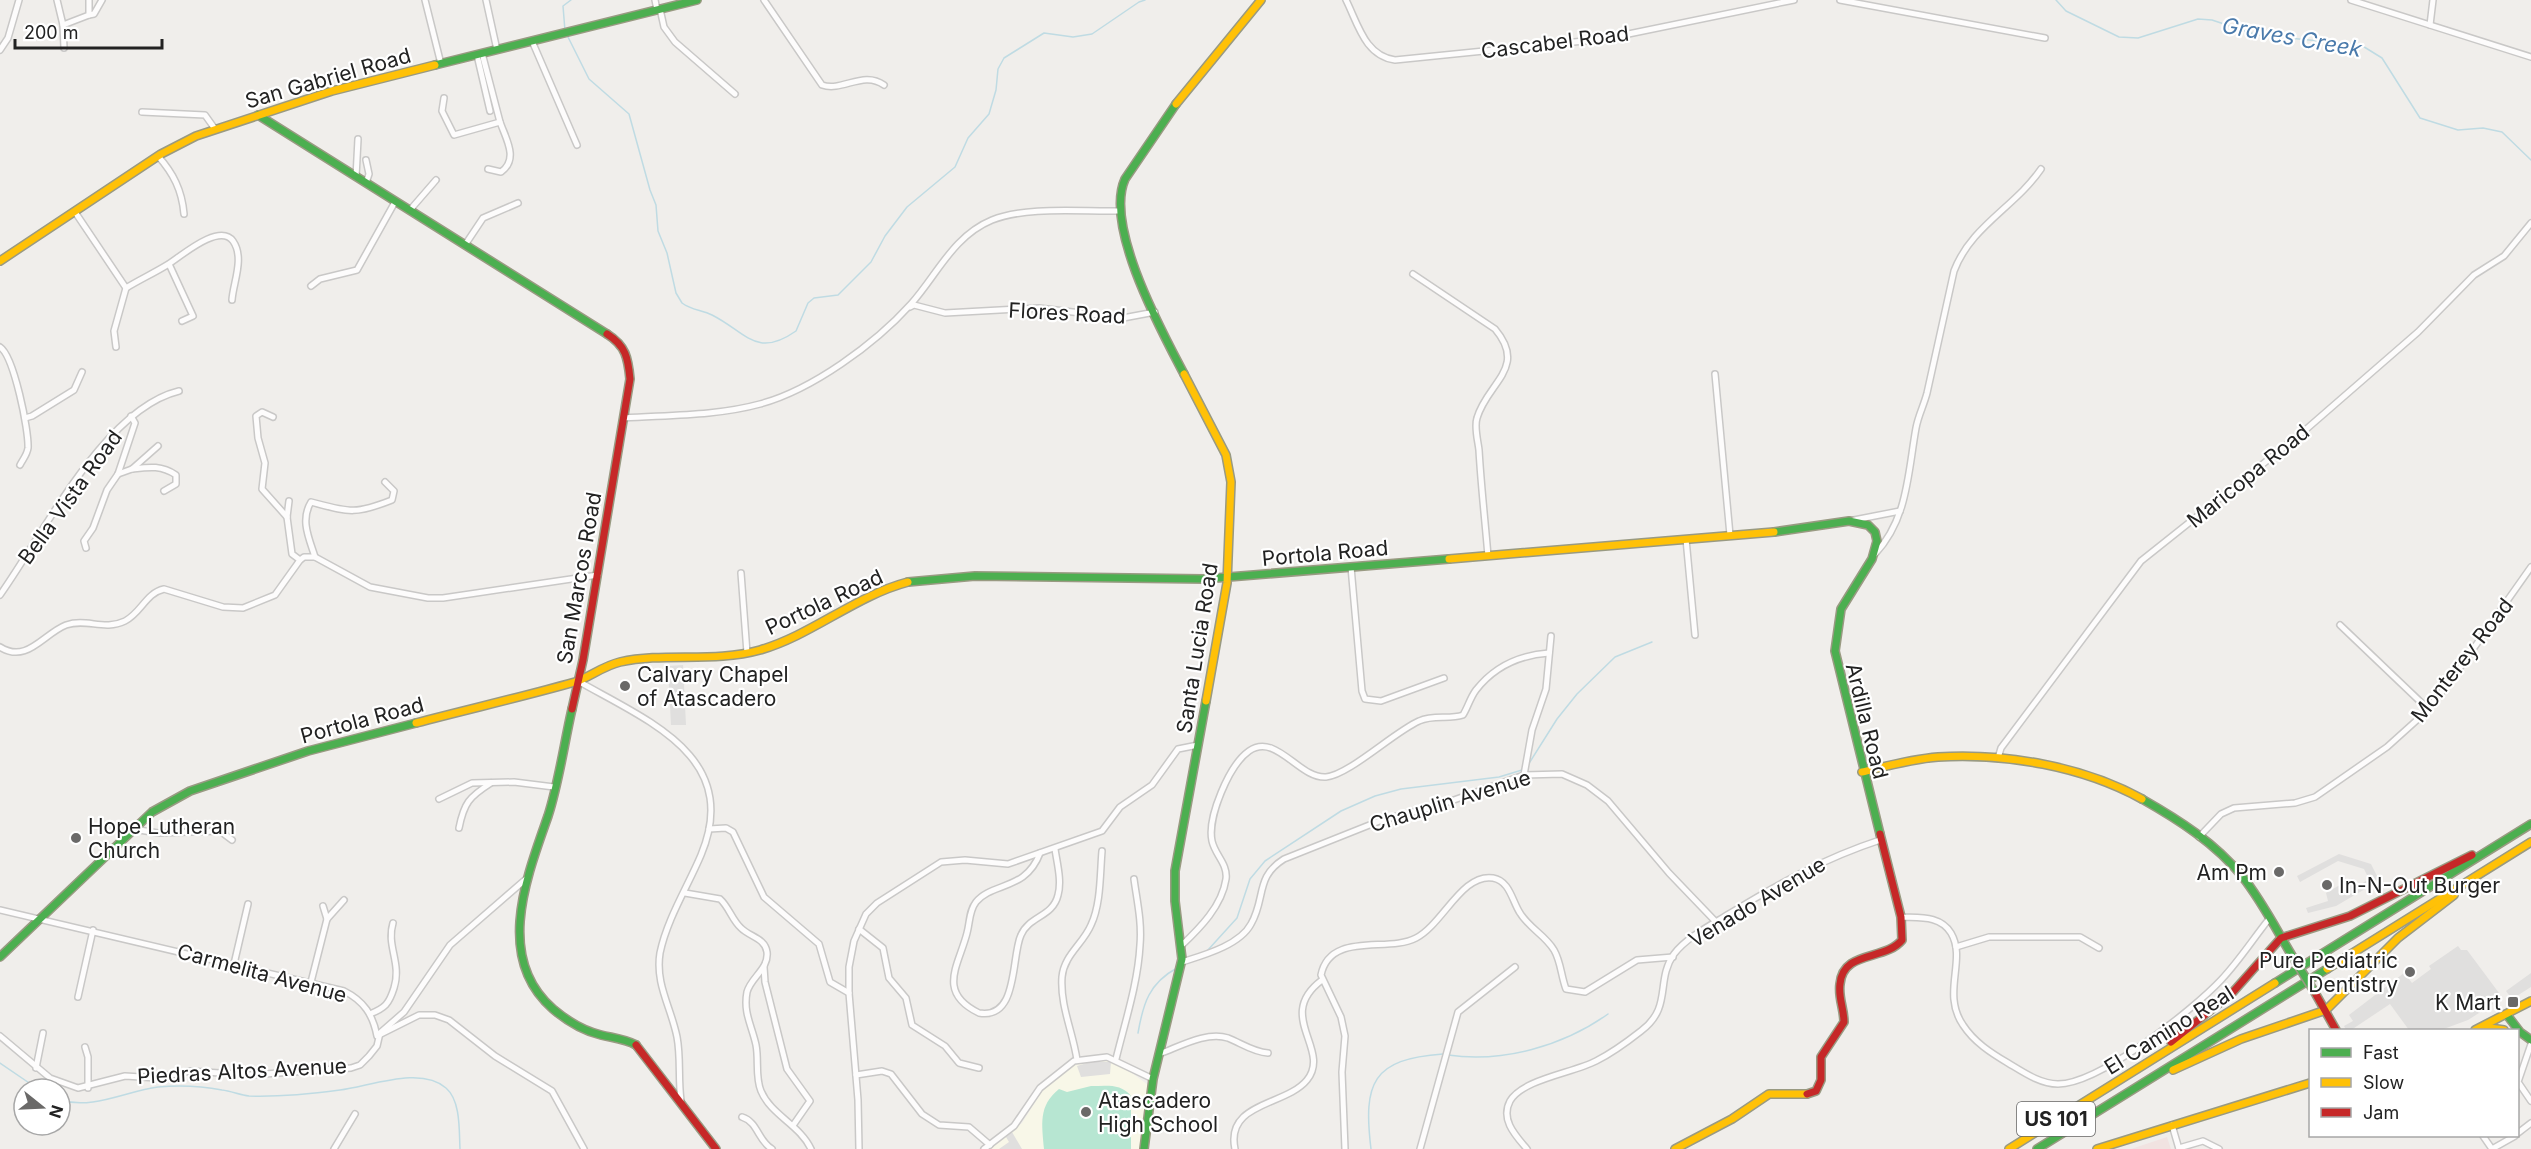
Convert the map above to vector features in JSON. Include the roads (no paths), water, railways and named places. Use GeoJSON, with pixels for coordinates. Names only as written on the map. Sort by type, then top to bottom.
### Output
{"type":"FeatureCollection","features":[{"type":"Feature","properties":{"kind":"main road","name":"San Gabriel Road"},"geometry":{"type":"LineString","coordinates":[[0,261],[158,156],[215,129],[313,96],[697,0]]}},
{"type":"Feature","properties":{"kind":"main road","name":"Santa Lucia Road"},"geometry":{"type":"LineString","coordinates":[[1144,1149],[1158,1054],[1182,962],[1175,901],[1175,872],[1227,578],[1230,465],[1130,258],[1119,211],[1125,180],[1160,125],[1192,80],[1262,0]]}},
{"type":"Feature","properties":{"kind":"main road","name":"San Marcos Road"},"geometry":{"type":"LineString","coordinates":[[258,115],[623,347],[630,370],[598,575],[578,681],[548,816],[535,846],[526,879],[519,937],[529,979],[552,1008],[575,1024],[600,1035],[626,1040],[639,1046],[716,1149]]}},
{"type":"Feature","properties":{"kind":"main road"},"geometry":{"type":"LineString","coordinates":[[1852,520],[1866,523],[1875,532],[1877,540],[1874,555]]}},
{"type":"Feature","properties":{"kind":"main road","name":"Portola Road"},"geometry":{"type":"LineString","coordinates":[[0,957],[133,829],[152,812],[180,795],[301,753],[578,681],[606,665],[628,658],[706,658],[747,653],[777,644],[873,594],[908,582],[939,577],[1148,582],[1227,578],[1796,530],[1852,520]]}},
{"type":"Feature","properties":{"kind":"main road","name":"Ardilla Road"},"geometry":{"type":"LineString","coordinates":[[1675,1149],[1732,1119],[1769,1094],[1783,1092],[1805,1095],[1816,1091],[1821,1080],[1821,1058],[1844,1022],[1839,987],[1843,972],[1860,957],[1889,952],[1897,948],[1903,937],[1901,917],[1839,680],[1834,647],[1843,604],[1874,555]]}},
{"type":"Feature","properties":{"kind":"main road"},"geometry":{"type":"LineString","coordinates":[[1863,772],[1937,757],[1998,758],[2033,763],[2092,778],[2154,806],[2199,837],[2240,874],[2294,958],[2336,1029]]}},
{"type":"Feature","properties":{"kind":"main road","name":"El Camino Real"},"geometry":{"type":"LineString","coordinates":[[2009,1149],[2531,824]]}},
{"type":"Feature","properties":{"kind":"main road"},"geometry":{"type":"LineString","coordinates":[[2136,1070],[2216,1007],[2281,938],[2350,916],[2507,839]]}},
{"type":"Feature","properties":{"kind":"main road","name":"El Camino Real"},"geometry":{"type":"LineString","coordinates":[[2037,1149],[2531,842]]}},
{"type":"Feature","properties":{"kind":"main road"},"geometry":{"type":"LineString","coordinates":[[2136,1087],[2241,1039],[2326,1010],[2398,938],[2487,869]]}},
{"type":"Feature","properties":{"kind":"main road"},"geometry":{"type":"LineString","coordinates":[[2478,1029],[2531,1001]]}},
{"type":"Feature","properties":{"kind":"main road"},"geometry":{"type":"LineString","coordinates":[[2326,1010],[2341,1029]]}},
{"type":"Feature","properties":{"kind":"main road"},"geometry":{"type":"LineString","coordinates":[[2507,1015],[2529,1040]]}},
{"type":"Feature","properties":{"kind":"main road"},"geometry":{"type":"LineString","coordinates":[[2483,1027],[2497,1029]]}},
{"type":"Feature","properties":{"kind":"main road"},"geometry":{"type":"LineString","coordinates":[[2097,1149],[2309,1083]]}},
{"type":"Feature","properties":{"kind":"street"},"geometry":{"type":"LineString","coordinates":[[0,50],[8,38],[19,0]]}},
{"type":"Feature","properties":{"kind":"street"},"geometry":{"type":"LineString","coordinates":[[57,0],[63,25],[64,48]]}},
{"type":"Feature","properties":{"kind":"street"},"geometry":{"type":"LineString","coordinates":[[89,0],[89,15]]}},
{"type":"Feature","properties":{"kind":"street"},"geometry":{"type":"LineString","coordinates":[[63,25],[94,14],[102,0]]}},
{"type":"Feature","properties":{"kind":"street"},"geometry":{"type":"LineString","coordinates":[[425,0],[441,64]]}},
{"type":"Feature","properties":{"kind":"street"},"geometry":{"type":"LineString","coordinates":[[486,0],[497,50]]}},
{"type":"Feature","properties":{"kind":"street"},"geometry":{"type":"LineString","coordinates":[[655,0],[664,27],[675,42],[735,94]]}},
{"type":"Feature","properties":{"kind":"street"},"geometry":{"type":"LineString","coordinates":[[764,0],[822,85],[829,87],[864,79],[877,80],[884,85]]}},
{"type":"Feature","properties":{"kind":"street","name":"Cascabel Road"},"geometry":{"type":"LineString","coordinates":[[1346,0],[1370,48],[1379,55],[1395,60],[1604,39],[1794,0]]}},
{"type":"Feature","properties":{"kind":"street"},"geometry":{"type":"LineString","coordinates":[[1840,0],[2045,38]]}},
{"type":"Feature","properties":{"kind":"street"},"geometry":{"type":"LineString","coordinates":[[2351,0],[2531,57]]}},
{"type":"Feature","properties":{"kind":"street"},"geometry":{"type":"LineString","coordinates":[[2430,25],[2433,0]]}},
{"type":"Feature","properties":{"kind":"street"},"geometry":{"type":"LineString","coordinates":[[532,41],[577,145]]}},
{"type":"Feature","properties":{"kind":"street"},"geometry":{"type":"LineString","coordinates":[[480,54],[490,111]]}},
{"type":"Feature","properties":{"kind":"street"},"geometry":{"type":"LineString","coordinates":[[480,54],[511,154],[508,167],[501,172],[489,169]]}},
{"type":"Feature","properties":{"kind":"street"},"geometry":{"type":"LineString","coordinates":[[444,98],[442,111],[454,135],[500,122]]}},
{"type":"Feature","properties":{"kind":"street"},"geometry":{"type":"LineString","coordinates":[[142,112],[205,115],[215,129]]}},
{"type":"Feature","properties":{"kind":"street"},"geometry":{"type":"LineString","coordinates":[[356,177],[358,139]]}},
{"type":"Feature","properties":{"kind":"street"},"geometry":{"type":"LineString","coordinates":[[158,156],[171,171],[179,188],[184,213]]}},
{"type":"Feature","properties":{"kind":"street"},"geometry":{"type":"LineString","coordinates":[[366,160],[369,174],[366,183]]}},
{"type":"Feature","properties":{"kind":"street","name":"Ardilla Road"},"geometry":{"type":"LineString","coordinates":[[1874,555],[1890,534],[1900,511],[1911,469],[1916,428],[1926,396],[1959,257],[1969,241],[2017,199],[2041,169]]}},
{"type":"Feature","properties":{"kind":"street"},"geometry":{"type":"LineString","coordinates":[[410,210],[436,180]]}},
{"type":"Feature","properties":{"kind":"street"},"geometry":{"type":"LineString","coordinates":[[311,286],[320,279],[357,270],[395,202]]}},
{"type":"Feature","properties":{"kind":"street"},"geometry":{"type":"LineString","coordinates":[[465,245],[483,218],[518,203]]}},
{"type":"Feature","properties":{"kind":"street"},"geometry":{"type":"LineString","coordinates":[[624,418],[731,409],[772,400],[809,382],[864,346],[908,307],[943,260],[974,231],[987,223],[1004,217],[1033,213],[1119,211]]}},
{"type":"Feature","properties":{"kind":"street"},"geometry":{"type":"LineString","coordinates":[[75,212],[126,288]]}},
{"type":"Feature","properties":{"kind":"street","name":"Maricopa Road"},"geometry":{"type":"LineString","coordinates":[[1998,758],[2008,738],[2141,561],[2303,432],[2418,332],[2474,274],[2504,256],[2531,224]]}},
{"type":"Feature","properties":{"kind":"street"},"geometry":{"type":"LineString","coordinates":[[116,347],[114,331],[126,288],[207,239],[228,237],[236,249],[238,279],[232,290],[232,300]]}},
{"type":"Feature","properties":{"kind":"street"},"geometry":{"type":"LineString","coordinates":[[169,264],[193,316],[182,321]]}},
{"type":"Feature","properties":{"kind":"street"},"geometry":{"type":"LineString","coordinates":[[1413,274],[1495,329],[1504,339],[1508,363],[1476,419],[1488,556]]}},
{"type":"Feature","properties":{"kind":"street","name":"Flores Road"},"geometry":{"type":"LineString","coordinates":[[908,307],[914,305],[945,313],[1039,308],[1129,318],[1155,312]]}},
{"type":"Feature","properties":{"kind":"street"},"geometry":{"type":"LineString","coordinates":[[0,347],[5,350],[12,364],[25,418],[28,446],[20,465]]}},
{"type":"Feature","properties":{"kind":"street"},"geometry":{"type":"LineString","coordinates":[[25,418],[74,390],[82,372]]}},
{"type":"Feature","properties":{"kind":"street"},"geometry":{"type":"LineString","coordinates":[[1715,374],[1730,535]]}},
{"type":"Feature","properties":{"kind":"street","name":"Bella Vista Road"},"geometry":{"type":"LineString","coordinates":[[0,595],[85,469],[131,416],[159,397],[178,391]]}},
{"type":"Feature","properties":{"kind":"street"},"geometry":{"type":"LineString","coordinates":[[273,417],[262,412],[256,416],[258,438],[265,464],[262,489],[286,517]]}},
{"type":"Feature","properties":{"kind":"street"},"geometry":{"type":"LineString","coordinates":[[86,548],[84,541],[93,528],[107,490],[118,474],[135,423],[131,416]]}},
{"type":"Feature","properties":{"kind":"street"},"geometry":{"type":"LineString","coordinates":[[132,469],[158,446]]}},
{"type":"Feature","properties":{"kind":"street"},"geometry":{"type":"LineString","coordinates":[[118,474],[153,466],[166,469],[176,475],[176,484],[164,491]]}},
{"type":"Feature","properties":{"kind":"street"},"geometry":{"type":"LineString","coordinates":[[315,556],[308,534],[305,513],[311,502],[350,512],[368,509],[392,500],[394,491],[385,482]]}},
{"type":"Feature","properties":{"kind":"street"},"geometry":{"type":"LineString","coordinates":[[289,501],[286,517],[292,554],[300,560]]}},
{"type":"Feature","properties":{"kind":"street","name":"Portola Road"},"geometry":{"type":"LineString","coordinates":[[1852,520],[1900,511]]}},
{"type":"Feature","properties":{"kind":"street"},"geometry":{"type":"LineString","coordinates":[[1686,539],[1695,635]]}},
{"type":"Feature","properties":{"kind":"street"},"geometry":{"type":"LineString","coordinates":[[0,647],[9,651],[27,651],[61,627],[83,621],[110,627],[132,618],[151,596],[164,589],[235,609],[259,604],[280,590],[304,557],[315,556],[370,587],[428,598],[444,598],[598,575]]}},
{"type":"Feature","properties":{"kind":"street"},"geometry":{"type":"LineString","coordinates":[[1351,567],[1362,691],[1365,699],[1381,701],[1444,678]]}},
{"type":"Feature","properties":{"kind":"street","name":"Monterey Road"},"geometry":{"type":"LineString","coordinates":[[2199,837],[2215,819],[2234,808],[2295,803],[2321,793],[2387,747],[2428,709],[2461,667],[2531,567]]}},
{"type":"Feature","properties":{"kind":"street"},"geometry":{"type":"LineString","coordinates":[[741,573],[747,653]]}},
{"type":"Feature","properties":{"kind":"street"},"geometry":{"type":"LineString","coordinates":[[2340,625],[2428,709]]}},
{"type":"Feature","properties":{"kind":"street"},"geometry":{"type":"LineString","coordinates":[[1524,775],[1532,730],[1546,689],[1551,636]]}},
{"type":"Feature","properties":{"kind":"street"},"geometry":{"type":"LineString","coordinates":[[1181,946],[1214,910],[1223,889],[1226,879],[1225,867],[1213,844],[1212,829],[1223,785],[1248,752],[1259,748],[1271,749],[1280,753],[1303,772],[1315,777],[1329,777],[1344,770],[1418,721],[1433,716],[1463,715],[1476,691],[1491,674],[1505,665],[1532,654],[1549,653]]}},
{"type":"Feature","properties":{"kind":"street"},"geometry":{"type":"LineString","coordinates":[[578,681],[657,727],[692,756],[703,771],[709,788],[709,829],[685,893],[664,938],[659,969],[662,993],[677,1035],[681,1101]]}},
{"type":"Feature","properties":{"kind":"street"},"geometry":{"type":"LineString","coordinates":[[859,1149],[849,967],[859,929],[866,914],[877,903],[941,862],[982,861],[1004,864],[1055,849],[1102,831],[1120,807],[1152,784],[1178,749],[1198,746]]}},
{"type":"Feature","properties":{"kind":"street","name":"Chauplin Avenue"},"geometry":{"type":"LineString","coordinates":[[1182,962],[1221,947],[1246,931],[1253,919],[1265,878],[1284,858],[1382,820],[1437,806],[1524,775],[1562,774],[1593,789],[1620,814],[1669,873],[1716,922]]}},
{"type":"Feature","properties":{"kind":"street"},"geometry":{"type":"LineString","coordinates":[[459,828],[464,806],[477,792],[493,782]]}},
{"type":"Feature","properties":{"kind":"street"},"geometry":{"type":"LineString","coordinates":[[439,799],[472,783],[514,782],[555,786]]}},
{"type":"Feature","properties":{"kind":"street"},"geometry":{"type":"LineString","coordinates":[[709,829],[726,828],[733,832],[764,897],[819,944],[830,982],[849,993]]}},
{"type":"Feature","properties":{"kind":"street"},"geometry":{"type":"LineString","coordinates":[[133,829],[158,833],[220,831],[231,840]]}},
{"type":"Feature","properties":{"kind":"street","name":"Venado Avenue"},"geometry":{"type":"LineString","coordinates":[[1527,1149],[1516,1137],[1508,1120],[1508,1106],[1514,1097],[1538,1082],[1599,1060],[1651,1023],[1662,1004],[1667,970],[1673,957],[1683,945],[1716,922],[1808,867],[1880,840]]}},
{"type":"Feature","properties":{"kind":"street"},"geometry":{"type":"LineString","coordinates":[[1040,852],[1038,859],[1018,881],[982,897],[972,909],[953,980],[958,996],[979,1013],[992,1012],[1003,1003],[1011,985],[1020,935],[1027,926],[1049,913],[1055,904],[1059,884],[1055,849]]}},
{"type":"Feature","properties":{"kind":"street"},"geometry":{"type":"LineString","coordinates":[[1077,1060],[1065,1010],[1062,973],[1068,957],[1087,933],[1094,918],[1102,851]]}},
{"type":"Feature","properties":{"kind":"street"},"geometry":{"type":"LineString","coordinates":[[1345,1149],[1342,1072],[1345,1036],[1339,1011],[1322,980],[1324,964],[1334,954],[1346,949],[1415,939],[1438,922],[1468,885],[1486,878],[1498,880],[1508,888],[1526,922],[1553,948],[1566,989],[1574,992],[1594,987],[1637,960],[1673,957]]}},
{"type":"Feature","properties":{"kind":"street","name":"Piedras Altos Avenue"},"geometry":{"type":"LineString","coordinates":[[0,1036],[36,1068],[63,1084],[88,1088],[125,1077],[157,1078],[190,1071],[250,1075],[341,1070],[360,1065],[377,1046],[378,1036],[404,1012],[450,945],[526,879]]}},
{"type":"Feature","properties":{"kind":"street"},"geometry":{"type":"LineString","coordinates":[[1116,1059],[1137,973],[1140,945],[1140,917],[1134,879]]}},
{"type":"Feature","properties":{"kind":"street"},"geometry":{"type":"LineString","coordinates":[[685,893],[715,896],[723,902],[741,929],[759,939],[765,946],[767,955],[764,967],[765,982],[787,1069],[810,1101],[794,1124]]}},
{"type":"Feature","properties":{"kind":"street"},"geometry":{"type":"LineString","coordinates":[[311,982],[327,919],[344,900]]}},
{"type":"Feature","properties":{"kind":"street"},"geometry":{"type":"LineString","coordinates":[[234,964],[248,904]]}},
{"type":"Feature","properties":{"kind":"street"},"geometry":{"type":"LineString","coordinates":[[323,906],[327,919]]}},
{"type":"Feature","properties":{"kind":"street","name":"Carmelita Avenue"},"geometry":{"type":"LineString","coordinates":[[0,910],[311,982],[353,995],[370,1014],[378,1036]]}},
{"type":"Feature","properties":{"kind":"street"},"geometry":{"type":"LineString","coordinates":[[1901,917],[1928,918],[1940,922],[1950,932],[1956,947],[1952,999],[1958,1018],[1969,1033],[1990,1052],[2029,1075],[2052,1083],[2067,1083],[2093,1076],[2198,1002],[2229,970],[2269,919]]}},
{"type":"Feature","properties":{"kind":"street"},"geometry":{"type":"LineString","coordinates":[[370,1014],[385,1008],[390,1002],[398,976],[390,931],[393,923]]}},
{"type":"Feature","properties":{"kind":"street"},"geometry":{"type":"LineString","coordinates":[[859,929],[883,948],[889,978],[906,998],[910,1020],[915,1028],[945,1046],[954,1059],[964,1066],[979,1068]]}},
{"type":"Feature","properties":{"kind":"street"},"geometry":{"type":"LineString","coordinates":[[78,997],[93,930]]}},
{"type":"Feature","properties":{"kind":"street"},"geometry":{"type":"LineString","coordinates":[[1956,947],[1989,937],[2000,937],[2080,938],[2099,948]]}},
{"type":"Feature","properties":{"kind":"street"},"geometry":{"type":"LineString","coordinates":[[764,967],[750,984],[746,1012],[756,1044],[759,1086],[768,1102],[794,1124],[811,1149]]}},
{"type":"Feature","properties":{"kind":"street"},"geometry":{"type":"LineString","coordinates":[[1420,1149],[1458,1012],[1515,967]]}},
{"type":"Feature","properties":{"kind":"street"},"geometry":{"type":"LineString","coordinates":[[1235,1149],[1232,1135],[1237,1123],[1269,1100],[1297,1089],[1310,1074],[1312,1052],[1301,1013],[1309,992],[1322,980]]}},
{"type":"Feature","properties":{"kind":"street"},"geometry":{"type":"LineString","coordinates":[[378,1036],[419,1015],[435,1015],[449,1020],[495,1056],[552,1091],[584,1149]]}},
{"type":"Feature","properties":{"kind":"street"},"geometry":{"type":"LineString","coordinates":[[36,1068],[44,1033]]}},
{"type":"Feature","properties":{"kind":"street"},"geometry":{"type":"LineString","coordinates":[[1158,1054],[1209,1037],[1224,1037],[1259,1052],[1268,1053]]}},
{"type":"Feature","properties":{"kind":"street"},"geometry":{"type":"LineString","coordinates":[[2519,1078],[2529,1040]]}},
{"type":"Feature","properties":{"kind":"street"},"geometry":{"type":"LineString","coordinates":[[85,1047],[88,1057],[88,1088]]}},
{"type":"Feature","properties":{"kind":"street"},"geometry":{"type":"LineString","coordinates":[[984,1149],[1014,1126],[1030,1100],[1050,1078],[1077,1060],[1100,1056],[1116,1059],[1154,1079]]}},
{"type":"Feature","properties":{"kind":"street"},"geometry":{"type":"LineString","coordinates":[[856,1074],[882,1071],[891,1074],[922,1114],[939,1125],[969,1127],[990,1145]]}},
{"type":"Feature","properties":{"kind":"street"},"geometry":{"type":"LineString","coordinates":[[2519,1083],[2531,1101]]}},
{"type":"Feature","properties":{"kind":"street"},"geometry":{"type":"LineString","coordinates":[[334,1149],[355,1114]]}},
{"type":"Feature","properties":{"kind":"street"},"geometry":{"type":"LineString","coordinates":[[742,1117],[749,1119],[765,1145],[772,1149]]}},
{"type":"Feature","properties":{"kind":"street"},"geometry":{"type":"LineString","coordinates":[[2172,1125],[2179,1149],[2203,1141],[2219,1149]]}},
{"type":"Feature","properties":{"kind":"street"},"geometry":{"type":"LineString","coordinates":[[2492,1149],[2513,1137]]}},
{"type":"Feature","properties":{"kind":"waterway"},"geometry":{"type":"LineString","coordinates":[[565,31],[563,6],[571,0]]}},
{"type":"Feature","properties":{"kind":"waterway"},"geometry":{"type":"LineString","coordinates":[[567,35],[589,79],[629,114],[656,205],[658,231],[667,253],[676,293],[682,303],[712,315],[752,340],[771,343],[796,331],[808,303],[814,298],[838,295],[871,262],[885,236],[907,207],[955,167],[968,138],[989,114],[996,90],[998,69],[1004,58],[1044,33],[1073,37],[1092,34],[1145,0]]}},
{"type":"Feature","properties":{"kind":"waterway","name":"Graves Creek"},"geometry":{"type":"LineString","coordinates":[[2056,0],[2066,11],[2119,37],[2138,38],[2198,19],[2212,20],[2257,35],[2361,45],[2382,58],[2420,118],[2458,130],[2483,128],[2502,132],[2531,160]]}},
{"type":"Feature","properties":{"kind":"waterway"},"geometry":{"type":"LineString","coordinates":[[1528,765],[1557,719],[1577,694],[1615,657],[1652,642]]}},
{"type":"Feature","properties":{"kind":"waterway"},"geometry":{"type":"LineString","coordinates":[[1207,951],[1237,918],[1250,879],[1265,861],[1341,811],[1375,796],[1401,789],[1499,777],[1522,770]]}},
{"type":"Feature","properties":{"kind":"waterway"},"geometry":{"type":"LineString","coordinates":[[1138,1033],[1149,995],[1160,980],[1177,968]]}},
{"type":"Feature","properties":{"kind":"waterway"},"geometry":{"type":"LineString","coordinates":[[1448,1055],[1490,1056],[1532,1050],[1572,1035],[1608,1014]]}},
{"type":"Feature","properties":{"kind":"waterway"},"geometry":{"type":"LineString","coordinates":[[1371,1149],[1369,1107],[1377,1079],[1387,1069],[1401,1062],[1443,1054]]}},
{"type":"Feature","properties":{"kind":"waterway"},"geometry":{"type":"LineString","coordinates":[[0,1063],[20,1077]]}},
{"type":"Feature","properties":{"kind":"waterway"},"geometry":{"type":"LineString","coordinates":[[72,1102],[85,1103],[109,1099],[158,1087],[190,1086],[249,1096],[283,1096],[340,1090],[394,1079],[423,1078],[435,1081],[451,1094],[457,1108],[460,1149]]}},
{"type":"Feature","properties":{"kind":"place","name":"Calvary Chapel of Atascadero"},"geometry":{"type":"Point","coordinates":[625,686]}},
{"type":"Feature","properties":{"kind":"place","name":"Hope Lutheran Church"},"geometry":{"type":"Point","coordinates":[76,838]}},
{"type":"Feature","properties":{"kind":"place","name":"Am Pm"},"geometry":{"type":"Point","coordinates":[2279,872]}},
{"type":"Feature","properties":{"kind":"place","name":"In-N-Out Burger"},"geometry":{"type":"Point","coordinates":[2327,885]}},
{"type":"Feature","properties":{"kind":"place","name":"Pure Pediatric Dentistry"},"geometry":{"type":"Point","coordinates":[2410,972]}},
{"type":"Feature","properties":{"kind":"place","name":"K Mart"},"geometry":{"type":"Point","coordinates":[2513,1002]}},
{"type":"Feature","properties":{"kind":"place","name":"Atascadero High School"},"geometry":{"type":"Point","coordinates":[1086,1112]}}]}
